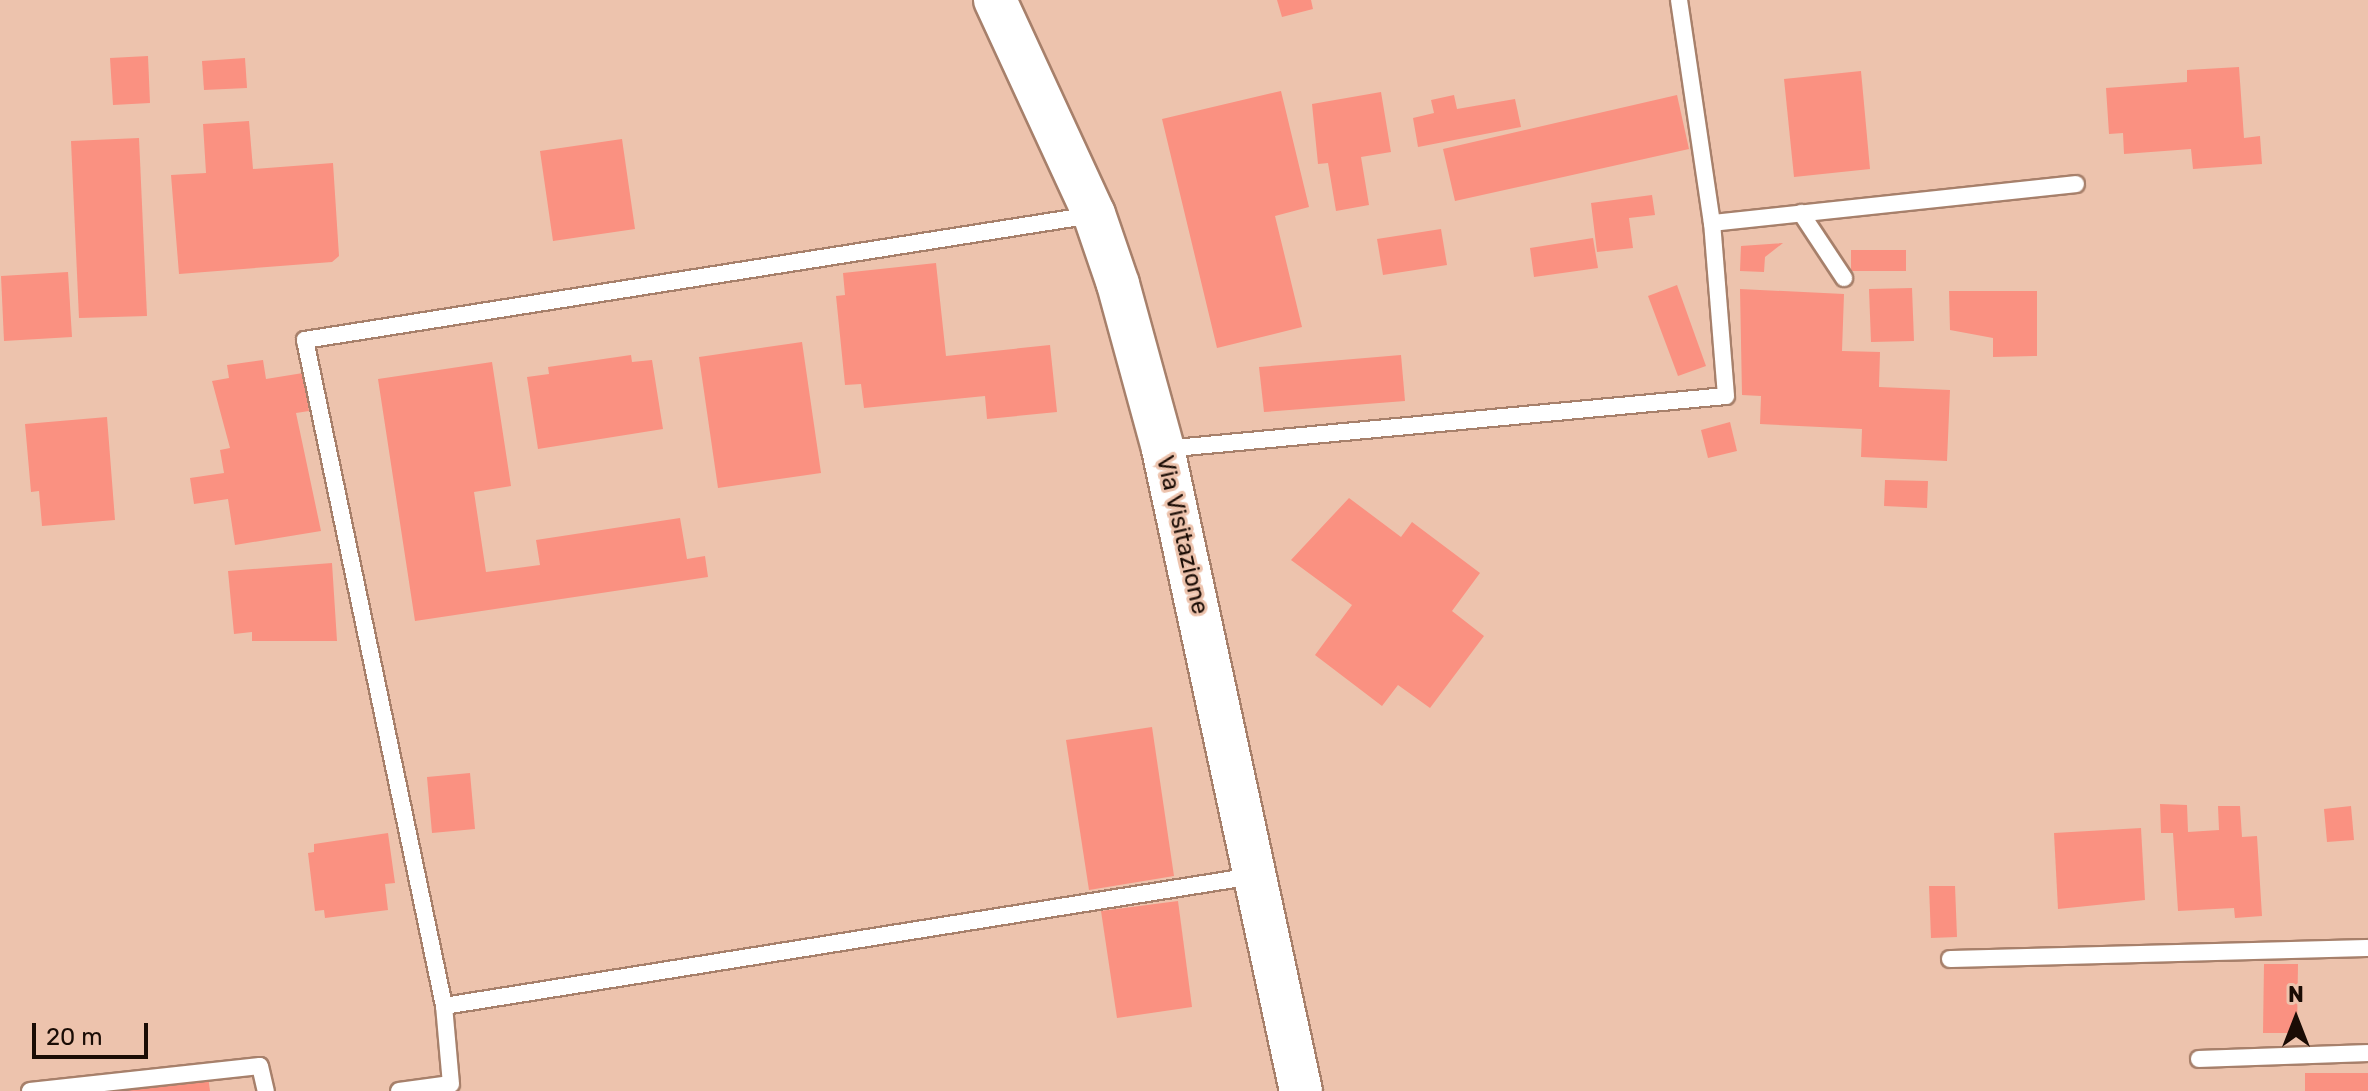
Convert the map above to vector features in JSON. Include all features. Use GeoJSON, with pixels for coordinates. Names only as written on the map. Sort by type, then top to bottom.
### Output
{"type":"FeatureCollection","features":[{"type":"Feature","properties":{"kind":"street","name":"Via Visitazione"},"geometry":{"type":"LineString","coordinates":[[995,0],[1094,214],[1163,449],[1301,1091]]}},
{"type":"Feature","properties":{"kind":"lane"},"geometry":{"type":"LineString","coordinates":[[1163,449],[1726,396],[1712,223],[1679,0]]}},
{"type":"Feature","properties":{"kind":"lane"},"geometry":{"type":"LineString","coordinates":[[1712,223],[2076,184]]}},
{"type":"Feature","properties":{"kind":"lane"},"geometry":{"type":"LineString","coordinates":[[1801,213],[1844,278]]}},
{"type":"Feature","properties":{"kind":"lane"},"geometry":{"type":"LineString","coordinates":[[399,1091],[451,1084],[444,1006],[305,340],[1094,214]]}},
{"type":"Feature","properties":{"kind":"lane"},"geometry":{"type":"LineString","coordinates":[[444,1006],[1257,875]]}},
{"type":"Feature","properties":{"kind":"lane"},"geometry":{"type":"LineString","coordinates":[[1950,959],[2368,948]]}},
{"type":"Feature","properties":{"kind":"lane"},"geometry":{"type":"LineString","coordinates":[[2199,1059],[2368,1053]]}},
{"type":"Feature","properties":{"kind":"lane"},"geometry":{"type":"LineString","coordinates":[[30,1091],[260,1066],[266,1091]]}},
{"type":"Feature","properties":{"kind":"building"},"geometry":{"type":"Polygon","coordinates":[[[1277,0],[1311,0],[1313,9],[1282,17],[1277,0]]]}},
{"type":"Feature","properties":{"kind":"building"},"geometry":{"type":"Polygon","coordinates":[[[148,56],[150,103],[113,105],[110,58],[148,56]]]}},
{"type":"Feature","properties":{"kind":"building"},"geometry":{"type":"Polygon","coordinates":[[[245,58],[247,88],[204,90],[202,61],[245,58]]]}},
{"type":"Feature","properties":{"kind":"building"},"geometry":{"type":"Polygon","coordinates":[[[2239,67],[2244,138],[2260,136],[2262,164],[2193,169],[2191,149],[2124,154],[2123,133],[2109,134],[2106,88],[2187,82],[2187,70],[2239,67]]]}},
{"type":"Feature","properties":{"kind":"building"},"geometry":{"type":"Polygon","coordinates":[[[1861,71],[1870,169],[1794,177],[1784,79],[1861,71]]]}},
{"type":"Feature","properties":{"kind":"building"},"geometry":{"type":"Polygon","coordinates":[[[1281,91],[1309,207],[1275,216],[1302,327],[1217,348],[1162,119],[1281,91]]]}},
{"type":"Feature","properties":{"kind":"building"},"geometry":{"type":"Polygon","coordinates":[[[1381,92],[1391,152],[1361,157],[1369,205],[1336,211],[1328,163],[1318,164],[1312,104],[1381,92]]]}},
{"type":"Feature","properties":{"kind":"building"},"geometry":{"type":"Polygon","coordinates":[[[1454,95],[1457,109],[1515,99],[1521,127],[1418,147],[1413,118],[1434,113],[1431,100],[1454,95]]]}},
{"type":"Feature","properties":{"kind":"building"},"geometry":{"type":"Polygon","coordinates":[[[1677,95],[1689,149],[1455,201],[1443,149],[1677,95]]]}},
{"type":"Feature","properties":{"kind":"building"},"geometry":{"type":"Polygon","coordinates":[[[249,121],[253,169],[333,163],[339,256],[332,262],[179,274],[171,175],[206,173],[203,124],[249,121]]]}},
{"type":"Feature","properties":{"kind":"building"},"geometry":{"type":"Polygon","coordinates":[[[139,138],[147,316],[79,318],[71,141],[139,138]]]}},
{"type":"Feature","properties":{"kind":"building"},"geometry":{"type":"Polygon","coordinates":[[[622,139],[635,229],[553,241],[540,151],[622,139]]]}},
{"type":"Feature","properties":{"kind":"building"},"geometry":{"type":"Polygon","coordinates":[[[1652,195],[1655,215],[1629,218],[1633,248],[1597,252],[1591,203],[1652,195]]]}},
{"type":"Feature","properties":{"kind":"building"},"geometry":{"type":"Polygon","coordinates":[[[1441,229],[1447,265],[1383,275],[1377,239],[1441,229]]]}},
{"type":"Feature","properties":{"kind":"building"},"geometry":{"type":"Polygon","coordinates":[[[1593,238],[1598,268],[1534,277],[1530,248],[1593,238]]]}},
{"type":"Feature","properties":{"kind":"building"},"geometry":{"type":"Polygon","coordinates":[[[1783,243],[1765,257],[1764,272],[1740,271],[1741,246],[1783,243]]]}},
{"type":"Feature","properties":{"kind":"building"},"geometry":{"type":"Polygon","coordinates":[[[1851,250],[1906,250],[1906,271],[1851,271],[1851,250]]]}},
{"type":"Feature","properties":{"kind":"building"},"geometry":{"type":"Polygon","coordinates":[[[936,263],[946,356],[1050,345],[1057,412],[987,419],[985,396],[864,408],[861,384],[845,385],[836,296],[845,295],[843,273],[936,263]]]}},
{"type":"Feature","properties":{"kind":"building"},"geometry":{"type":"Polygon","coordinates":[[[68,272],[72,337],[4,341],[1,276],[68,272]]]}},
{"type":"Feature","properties":{"kind":"building"},"geometry":{"type":"Polygon","coordinates":[[[1677,285],[1706,366],[1678,376],[1648,296],[1677,285]]]}},
{"type":"Feature","properties":{"kind":"building"},"geometry":{"type":"Polygon","coordinates":[[[1912,288],[1914,341],[1871,342],[1869,289],[1912,288]]]}},
{"type":"Feature","properties":{"kind":"building"},"geometry":{"type":"Polygon","coordinates":[[[1740,289],[1844,294],[1842,351],[1880,352],[1879,387],[1950,390],[1947,461],[1861,457],[1862,429],[1760,424],[1761,396],[1742,395],[1740,289]]]}},
{"type":"Feature","properties":{"kind":"building"},"geometry":{"type":"Polygon","coordinates":[[[1949,291],[2037,291],[2037,356],[1993,357],[1993,338],[1950,330],[1949,291]]]}},
{"type":"Feature","properties":{"kind":"building"},"geometry":{"type":"Polygon","coordinates":[[[802,342],[821,473],[718,488],[699,357],[802,342]]]}},
{"type":"Feature","properties":{"kind":"building"},"geometry":{"type":"Polygon","coordinates":[[[631,355],[632,362],[652,360],[663,429],[538,449],[527,377],[549,374],[548,367],[631,355]]]}},
{"type":"Feature","properties":{"kind":"building"},"geometry":{"type":"Polygon","coordinates":[[[1401,355],[1405,401],[1264,412],[1259,367],[1401,355]]]}},
{"type":"Feature","properties":{"kind":"building"},"geometry":{"type":"Polygon","coordinates":[[[263,360],[266,379],[303,373],[309,411],[296,413],[321,531],[235,545],[228,499],[194,504],[190,478],[224,473],[220,450],[230,448],[212,381],[229,378],[227,365],[263,360]]]}},
{"type":"Feature","properties":{"kind":"building"},"geometry":{"type":"Polygon","coordinates":[[[492,362],[511,486],[474,492],[486,572],[540,565],[536,540],[680,518],[687,559],[705,556],[708,577],[415,621],[378,379],[492,362]]]}},
{"type":"Feature","properties":{"kind":"building"},"geometry":{"type":"Polygon","coordinates":[[[107,417],[115,520],[42,526],[39,491],[31,492],[25,424],[107,417]]]}},
{"type":"Feature","properties":{"kind":"building"},"geometry":{"type":"Polygon","coordinates":[[[1730,422],[1737,451],[1708,458],[1701,430],[1730,422]]]}},
{"type":"Feature","properties":{"kind":"building"},"geometry":{"type":"Polygon","coordinates":[[[1885,480],[1928,481],[1927,508],[1884,506],[1885,480]]]}},
{"type":"Feature","properties":{"kind":"building"},"geometry":{"type":"Polygon","coordinates":[[[1349,498],[1401,537],[1412,522],[1480,573],[1452,611],[1484,636],[1430,708],[1398,685],[1382,706],[1315,655],[1352,605],[1291,560],[1349,498]]]}},
{"type":"Feature","properties":{"kind":"building"},"geometry":{"type":"Polygon","coordinates":[[[332,563],[337,641],[252,641],[252,632],[234,634],[228,571],[332,563]]]}},
{"type":"Feature","properties":{"kind":"building"},"geometry":{"type":"Polygon","coordinates":[[[1152,727],[1174,876],[1089,890],[1066,740],[1152,727]]]}},
{"type":"Feature","properties":{"kind":"building"},"geometry":{"type":"Polygon","coordinates":[[[470,773],[475,829],[432,833],[427,777],[470,773]]]}},
{"type":"Feature","properties":{"kind":"building"},"geometry":{"type":"Polygon","coordinates":[[[2160,804],[2187,805],[2188,832],[2219,830],[2218,806],[2240,806],[2242,837],[2257,836],[2262,916],[2235,918],[2234,908],[2178,911],[2173,833],[2161,833],[2160,804]]]}},
{"type":"Feature","properties":{"kind":"building"},"geometry":{"type":"Polygon","coordinates":[[[2351,806],[2354,840],[2327,842],[2324,809],[2351,806]]]}},
{"type":"Feature","properties":{"kind":"building"},"geometry":{"type":"Polygon","coordinates":[[[2141,828],[2145,900],[2058,909],[2054,833],[2141,828]]]}},
{"type":"Feature","properties":{"kind":"building"},"geometry":{"type":"Polygon","coordinates":[[[388,833],[395,883],[385,884],[388,910],[325,918],[324,910],[315,911],[308,853],[314,852],[314,844],[388,833]]]}},
{"type":"Feature","properties":{"kind":"building"},"geometry":{"type":"Polygon","coordinates":[[[1929,886],[1955,886],[1957,937],[1931,938],[1929,886]]]}},
{"type":"Feature","properties":{"kind":"building"},"geometry":{"type":"Polygon","coordinates":[[[1178,901],[1192,1007],[1117,1018],[1101,911],[1178,901]]]}},
{"type":"Feature","properties":{"kind":"building"},"geometry":{"type":"Polygon","coordinates":[[[2264,964],[2298,964],[2297,1033],[2263,1033],[2264,964]]]}},
{"type":"Feature","properties":{"kind":"building"},"geometry":{"type":"Polygon","coordinates":[[[2305,1073],[2368,1073],[2368,1091],[2305,1091],[2305,1073]]]}},
{"type":"Feature","properties":{"kind":"building"},"geometry":{"type":"Polygon","coordinates":[[[208,1076],[210,1091],[108,1091],[108,1089],[208,1076]]]}}]}
